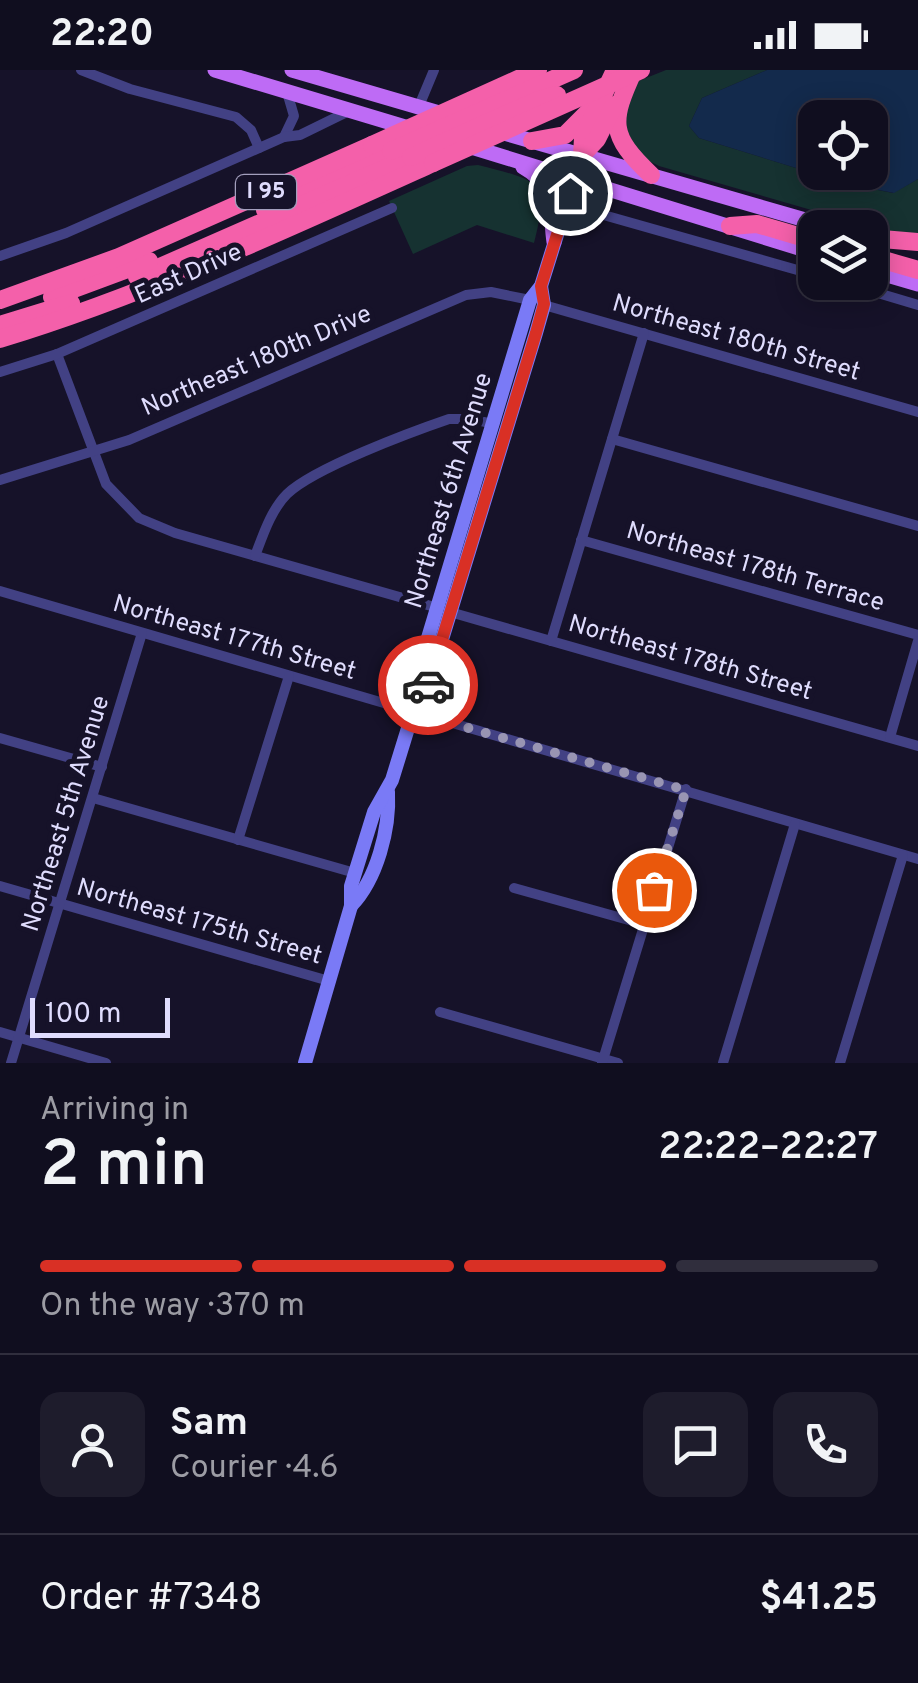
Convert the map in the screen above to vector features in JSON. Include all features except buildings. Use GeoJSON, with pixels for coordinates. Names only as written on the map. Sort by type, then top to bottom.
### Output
{"type":"FeatureCollection","features":[{"type":"Feature","properties":{"kind":"highway","name":"I 95"},"geometry":{"type":"LineString","coordinates":[[0,300],[160,240],[538,70]]}},
{"type":"Feature","properties":{"kind":"highway"},"geometry":{"type":"LineString","coordinates":[[0,313],[143,264],[574,70]]}},
{"type":"Feature","properties":{"kind":"highway"},"geometry":{"type":"LineString","coordinates":[[0,325],[100,292],[421,160],[615,70]]}},
{"type":"Feature","properties":{"kind":"highway"},"geometry":{"type":"LineString","coordinates":[[582,155],[584,138],[615,70]]}},
{"type":"Feature","properties":{"kind":"highway","name":"I 95"},"geometry":{"type":"LineString","coordinates":[[0,339],[109,301],[308,220],[421,160],[637,70]]}},
{"type":"Feature","properties":{"kind":"highway"},"geometry":{"type":"LineString","coordinates":[[582,155],[597,139],[637,70]]}},
{"type":"Feature","properties":{"kind":"highway"},"geometry":{"type":"LineString","coordinates":[[532,142],[570,131],[600,98]]}},
{"type":"Feature","properties":{"kind":"highway"},"geometry":{"type":"LineString","coordinates":[[621,98],[619,138],[650,175]]}},
{"type":"Feature","properties":{"kind":"highway"},"geometry":{"type":"LineString","coordinates":[[160,240],[184,240],[284,198]]}},
{"type":"Feature","properties":{"kind":"highway"},"geometry":{"type":"LineString","coordinates":[[730,226],[757,224],[798,236]]}},
{"type":"Feature","properties":{"kind":"highway"},"geometry":{"type":"LineString","coordinates":[[888,240],[918,242]]}},
{"type":"Feature","properties":{"kind":"highway"},"geometry":{"type":"LineString","coordinates":[[888,261],[918,270]]}},
{"type":"Feature","properties":{"kind":"main road"},"geometry":{"type":"LineString","coordinates":[[215,70],[575,176],[798,248]]}},
{"type":"Feature","properties":{"kind":"main road"},"geometry":{"type":"LineString","coordinates":[[292,70],[798,218]]}},
{"type":"Feature","properties":{"kind":"main road","name":"Northeast 6th Avenue"},"geometry":{"type":"LineString","coordinates":[[444,610],[582,155]]}},
{"type":"Feature","properties":{"kind":"main road"},"geometry":{"type":"LineString","coordinates":[[507,157],[544,182],[551,204],[554,242]]}},
{"type":"Feature","properties":{"kind":"main road"},"geometry":{"type":"LineString","coordinates":[[888,243],[918,252]]}},
{"type":"Feature","properties":{"kind":"main road"},"geometry":{"type":"LineString","coordinates":[[888,275],[918,284]]}},
{"type":"Feature","properties":{"kind":"main road","name":"Northeast 6th Avenue"},"geometry":{"type":"LineString","coordinates":[[305,1063],[351,906],[350,886],[374,812],[388,792],[412,712],[428,685],[493,424],[537,302]]}},
{"type":"Feature","properties":{"kind":"main road","name":"Northeast 6th Avenue"},"geometry":{"type":"LineString","coordinates":[[351,906],[366,890],[389,815],[388,792]]}},
{"type":"Feature","properties":{"kind":"street"},"geometry":{"type":"LineString","coordinates":[[81,70],[121,87],[236,117],[249,126],[259,148]]}},
{"type":"Feature","properties":{"kind":"street"},"geometry":{"type":"LineString","coordinates":[[419,106],[434,70]]}},
{"type":"Feature","properties":{"kind":"street"},"geometry":{"type":"LineString","coordinates":[[284,137],[294,116],[287,92]]}},
{"type":"Feature","properties":{"kind":"street"},"geometry":{"type":"LineString","coordinates":[[0,256],[66,233],[349,111]]}},
{"type":"Feature","properties":{"kind":"street","name":"East Drive"},"geometry":{"type":"LineString","coordinates":[[0,372],[57,354],[392,208]]}},
{"type":"Feature","properties":{"kind":"street"},"geometry":{"type":"LineString","coordinates":[[593,212],[798,270]]}},
{"type":"Feature","properties":{"kind":"street","name":"Northeast 180th Drive"},"geometry":{"type":"LineString","coordinates":[[0,480],[92,453],[466,295],[491,292],[537,302]]}},
{"type":"Feature","properties":{"kind":"street"},"geometry":{"type":"LineString","coordinates":[[888,295],[918,304]]}},
{"type":"Feature","properties":{"kind":"street","name":"Northeast 180th Street"},"geometry":{"type":"LineString","coordinates":[[537,302],[918,412]]}},
{"type":"Feature","properties":{"kind":"street"},"geometry":{"type":"LineString","coordinates":[[551,641],[644,334]]}},
{"type":"Feature","properties":{"kind":"street","name":"Northeast 178th Street"},"geometry":{"type":"LineString","coordinates":[[57,354],[92,453],[112,494],[139,518],[175,534],[918,746]]}},
{"type":"Feature","properties":{"kind":"street"},"geometry":{"type":"LineString","coordinates":[[255,556],[284,496],[306,478],[449,419],[493,424]]}},
{"type":"Feature","properties":{"kind":"street"},"geometry":{"type":"LineString","coordinates":[[612,438],[918,526]]}},
{"type":"Feature","properties":{"kind":"street","name":"Northeast 178th Terrace"},"geometry":{"type":"LineString","coordinates":[[581,540],[918,638]]}},
{"type":"Feature","properties":{"kind":"street","name":"Northeast 177th Street"},"geometry":{"type":"LineString","coordinates":[[0,592],[918,859]]}},
{"type":"Feature","properties":{"kind":"street","name":"Northeast 5th Avenue"},"geometry":{"type":"LineString","coordinates":[[11,1063],[142,634]]}},
{"type":"Feature","properties":{"kind":"street"},"geometry":{"type":"LineString","coordinates":[[890,737],[918,638]]}},
{"type":"Feature","properties":{"kind":"street"},"geometry":{"type":"LineString","coordinates":[[238,840],[289,676]]}},
{"type":"Feature","properties":{"kind":"street"},"geometry":{"type":"LineString","coordinates":[[0,738],[102,767]]}},
{"type":"Feature","properties":{"kind":"street"},"geometry":{"type":"LineString","coordinates":[[603,1061],[686,790]]}},
{"type":"Feature","properties":{"kind":"street"},"geometry":{"type":"LineString","coordinates":[[93,798],[355,873]]}},
{"type":"Feature","properties":{"kind":"street"},"geometry":{"type":"LineString","coordinates":[[724,1063],[795,824]]}},
{"type":"Feature","properties":{"kind":"street"},"geometry":{"type":"LineString","coordinates":[[840,1063],[903,854]]}},
{"type":"Feature","properties":{"kind":"street","name":"Northeast 175th Street"},"geometry":{"type":"LineString","coordinates":[[0,886],[329,981]]}},
{"type":"Feature","properties":{"kind":"street"},"geometry":{"type":"LineString","coordinates":[[514,888],[642,924]]}},
{"type":"Feature","properties":{"kind":"street"},"geometry":{"type":"LineString","coordinates":[[440,1012],[618,1063]]}},
{"type":"Feature","properties":{"kind":"street"},"geometry":{"type":"LineString","coordinates":[[0,1032],[106,1063]]}},
{"type":"Feature","properties":{"kind":"green space"},"geometry":{"type":"Polygon","coordinates":[[[666,70],[767,70],[702,98],[689,126],[699,138],[798,169],[798,190],[893,193],[918,179],[918,236],[888,232],[888,210],[811,210],[659,166],[639,156],[623,123],[636,82],[666,70]]]}},
{"type":"Feature","properties":{"kind":"green space"},"geometry":{"type":"Polygon","coordinates":[[[467,166],[513,174],[534,185],[540,206],[534,243],[477,225],[413,254],[389,201],[467,166]]]}},
{"type":"Feature","properties":{"kind":"water"},"geometry":{"type":"Polygon","coordinates":[[[767,70],[918,70],[918,179],[894,193],[879,190],[888,190],[888,100],[798,100],[798,169],[699,138],[689,126],[702,98],[767,70]]]}},
{"type":"Feature","properties":{"kind":"way so far"},"geometry":{"type":"LineString","coordinates":[[428,685],[412,712],[686,790],[654,890]]}},
{"type":"Feature","properties":{"kind":"route"},"geometry":{"type":"LineString","coordinates":[[428,685],[536,333],[544,304],[541,286],[570,193]]}}]}
